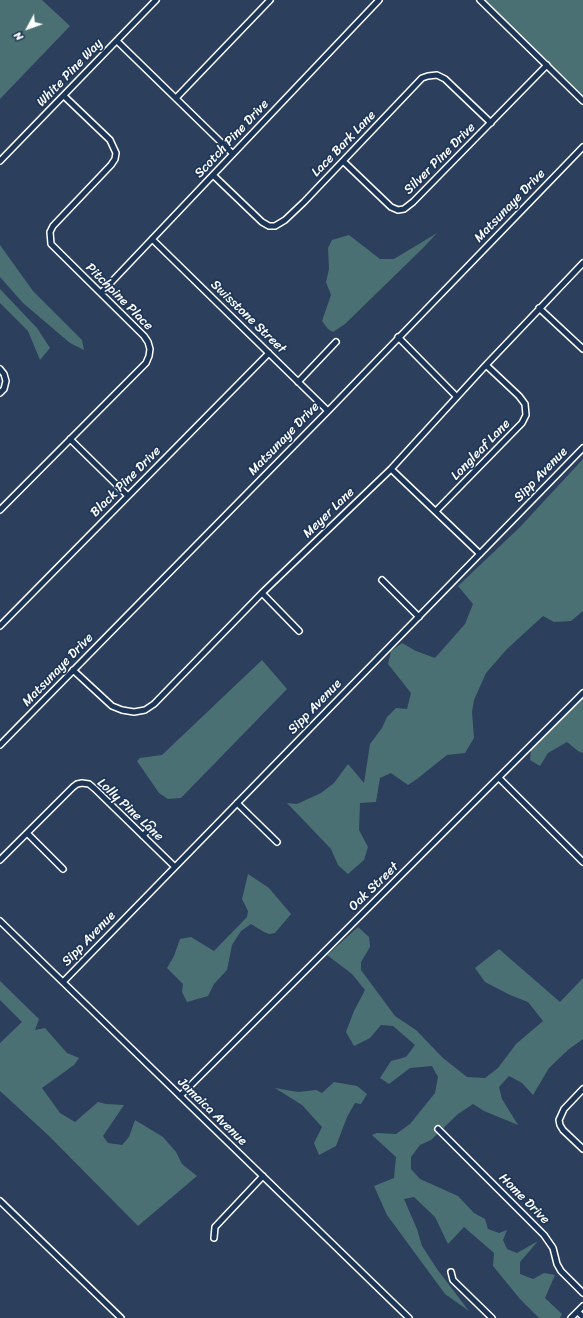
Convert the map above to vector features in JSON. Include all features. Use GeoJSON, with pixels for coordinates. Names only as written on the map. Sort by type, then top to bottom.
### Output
{"type":"FeatureCollection","features":[{"type":"Feature","properties":{"kind":"street","name":"White Pine Way"},"geometry":{"type":"LineString","coordinates":[[0,161],[156,0]]}},
{"type":"Feature","properties":{"kind":"street"},"geometry":{"type":"LineString","coordinates":[[176,98],[270,0]]}},
{"type":"Feature","properties":{"kind":"street"},"geometry":{"type":"LineString","coordinates":[[369,0],[374,5]]}},
{"type":"Feature","properties":{"kind":"street","name":"Scotch Pine Drive"},"geometry":{"type":"LineString","coordinates":[[101,293],[379,0]]}},
{"type":"Feature","properties":{"kind":"street"},"geometry":{"type":"LineString","coordinates":[[480,0],[583,101]]}},
{"type":"Feature","properties":{"kind":"street"},"geometry":{"type":"LineString","coordinates":[[117,41],[233,154]]}},
{"type":"Feature","properties":{"kind":"street","name":"Silver Pine Drive"},"geometry":{"type":"LineString","coordinates":[[343,161],[392,207],[398,210],[404,209],[413,202],[547,65]]}},
{"type":"Feature","properties":{"kind":"street","name":"Lace Bark Lane"},"geometry":{"type":"LineString","coordinates":[[213,175],[262,222],[269,226],[275,226],[285,220],[422,78],[437,75],[445,79],[491,123]]}},
{"type":"Feature","properties":{"kind":"street","name":"Pitchpine Place"},"geometry":{"type":"LineString","coordinates":[[0,510],[146,363],[149,356],[150,349],[144,336],[55,250],[51,244],[50,232],[53,226],[111,165],[115,159],[116,153],[110,140],[64,96]]}},
{"type":"Feature","properties":{"kind":"street","name":"Matsunaye Drive"},"geometry":{"type":"LineString","coordinates":[[0,745],[328,411],[583,147]]}},
{"type":"Feature","properties":{"kind":"street","name":"Swisstone Street"},"geometry":{"type":"LineString","coordinates":[[152,239],[328,411]]}},
{"type":"Feature","properties":{"kind":"street","name":"Meyer Lane"},"geometry":{"type":"LineString","coordinates":[[74,670],[112,706],[122,710],[134,712],[145,710],[154,704],[262,593],[391,468],[539,308],[583,263]]}},
{"type":"Feature","properties":{"kind":"street"},"geometry":{"type":"LineString","coordinates":[[539,308],[583,349]]}},
{"type":"Feature","properties":{"kind":"street"},"geometry":{"type":"LineString","coordinates":[[398,337],[457,397]]}},
{"type":"Feature","properties":{"kind":"street"},"geometry":{"type":"LineString","coordinates":[[298,382],[336,342]]}},
{"type":"Feature","properties":{"kind":"street","name":"Black Pine Drive"},"geometry":{"type":"LineString","coordinates":[[0,626],[268,353]]}},
{"type":"Feature","properties":{"kind":"street","name":"Longleaf Lane"},"geometry":{"type":"LineString","coordinates":[[436,511],[522,423],[526,416],[525,404],[486,365]]}},
{"type":"Feature","properties":{"kind":"street"},"geometry":{"type":"LineString","coordinates":[[0,368],[6,381],[4,389],[0,393]]}},
{"type":"Feature","properties":{"kind":"street"},"geometry":{"type":"LineString","coordinates":[[70,439],[128,496]]}},
{"type":"Feature","properties":{"kind":"street","name":"Sipp Avenue"},"geometry":{"type":"LineString","coordinates":[[63,982],[583,448]]}},
{"type":"Feature","properties":{"kind":"street"},"geometry":{"type":"LineString","coordinates":[[391,468],[480,554]]}},
{"type":"Feature","properties":{"kind":"street"},"geometry":{"type":"LineString","coordinates":[[382,580],[419,617]]}},
{"type":"Feature","properties":{"kind":"street"},"geometry":{"type":"LineString","coordinates":[[262,593],[299,630]]}},
{"type":"Feature","properties":{"kind":"street","name":"Oak Street"},"geometry":{"type":"LineString","coordinates":[[180,1096],[583,693]]}},
{"type":"Feature","properties":{"kind":"street"},"geometry":{"type":"LineString","coordinates":[[499,778],[583,862]]}},
{"type":"Feature","properties":{"kind":"street","name":"Lolly Pine Lane"},"geometry":{"type":"LineString","coordinates":[[0,860],[73,787],[82,783],[89,784],[95,789],[175,867]]}},
{"type":"Feature","properties":{"kind":"street"},"geometry":{"type":"LineString","coordinates":[[237,803],[277,842]]}},
{"type":"Feature","properties":{"kind":"street"},"geometry":{"type":"LineString","coordinates":[[142,836],[152,825]]}},
{"type":"Feature","properties":{"kind":"street"},"geometry":{"type":"LineString","coordinates":[[27,833],[63,869]]}},
{"type":"Feature","properties":{"kind":"street","name":"Jamaica Avenue"},"geometry":{"type":"LineString","coordinates":[[0,921],[409,1318]]}},
{"type":"Feature","properties":{"kind":"street"},"geometry":{"type":"LineString","coordinates":[[583,1089],[564,1109],[559,1120],[560,1125],[583,1149]]}},
{"type":"Feature","properties":{"kind":"street","name":"Home Drive"},"geometry":{"type":"LineString","coordinates":[[438,1129],[544,1235],[553,1248],[557,1264],[561,1271],[583,1293]]}},
{"type":"Feature","properties":{"kind":"street"},"geometry":{"type":"LineString","coordinates":[[214,1238],[216,1227],[263,1176]]}},
{"type":"Feature","properties":{"kind":"street"},"geometry":{"type":"LineString","coordinates":[[0,1202],[121,1318]]}},
{"type":"Feature","properties":{"kind":"street"},"geometry":{"type":"LineString","coordinates":[[451,1272],[453,1280],[492,1318]]}},
{"type":"Feature","properties":{"kind":"street"},"geometry":{"type":"LineString","coordinates":[[571,1318],[583,1306]]}},
{"type":"Feature","properties":{"kind":"street"},"geometry":{"type":"LineString","coordinates":[[578,1312],[583,1317]]}},
{"type":"Feature","properties":{"kind":"green space"},"geometry":{"type":"Polygon","coordinates":[[[0,0],[42,0],[70,26],[0,99],[0,0]]]}},
{"type":"Feature","properties":{"kind":"green space"},"geometry":{"type":"Polygon","coordinates":[[[483,0],[583,0],[583,95],[483,0]]]}},
{"type":"Feature","properties":{"kind":"green space"},"geometry":{"type":"Polygon","coordinates":[[[437,233],[345,324],[333,332],[328,329],[322,321],[331,295],[326,282],[329,269],[328,248],[332,240],[349,235],[380,259],[394,259],[437,233]]]}},
{"type":"Feature","properties":{"kind":"green space"},"geometry":{"type":"Polygon","coordinates":[[[0,245],[33,291],[82,340],[84,350],[70,343],[23,303],[0,277],[0,245]]]}},
{"type":"Feature","properties":{"kind":"green space"},"geometry":{"type":"Polygon","coordinates":[[[0,289],[37,328],[50,348],[40,360],[28,331],[0,303],[0,289]]]}},
{"type":"Feature","properties":{"kind":"green space"},"geometry":{"type":"Polygon","coordinates":[[[583,459],[583,611],[571,621],[554,622],[543,616],[507,649],[486,673],[474,700],[472,712],[474,738],[465,753],[447,755],[408,785],[391,773],[380,778],[376,802],[360,803],[359,830],[368,847],[364,860],[348,874],[338,865],[331,849],[287,803],[297,804],[321,793],[334,783],[348,764],[364,783],[370,744],[382,728],[387,717],[396,708],[407,709],[411,693],[388,664],[391,651],[402,643],[416,651],[435,658],[465,624],[473,604],[458,586],[520,527],[583,459]]]}},
{"type":"Feature","properties":{"kind":"green space"},"geometry":{"type":"Polygon","coordinates":[[[262,660],[287,689],[181,798],[168,799],[159,793],[137,761],[140,758],[162,755],[262,660]]]}},
{"type":"Feature","properties":{"kind":"green space"},"geometry":{"type":"Polygon","coordinates":[[[583,698],[583,753],[567,742],[548,753],[540,766],[530,760],[531,750],[583,698]]]}},
{"type":"Feature","properties":{"kind":"green space"},"geometry":{"type":"Polygon","coordinates":[[[248,874],[269,888],[291,914],[275,933],[269,934],[251,924],[241,931],[232,945],[227,970],[214,984],[208,996],[187,1002],[182,992],[183,984],[167,968],[174,956],[180,939],[191,937],[214,951],[247,917],[248,911],[242,899],[248,874]]]}},
{"type":"Feature","properties":{"kind":"green space"},"geometry":{"type":"Polygon","coordinates":[[[358,927],[369,937],[370,947],[361,962],[361,970],[395,1016],[416,1030],[443,1058],[467,1077],[485,1078],[498,1068],[516,1044],[543,1021],[528,1002],[510,995],[485,982],[475,968],[499,949],[560,1002],[583,978],[583,1039],[569,1049],[549,1068],[533,1095],[522,1083],[509,1076],[499,1087],[502,1099],[518,1125],[484,1111],[473,1104],[458,1114],[431,1140],[420,1145],[411,1157],[411,1169],[420,1179],[458,1196],[474,1213],[485,1219],[488,1229],[499,1233],[507,1230],[503,1240],[507,1249],[517,1253],[538,1241],[520,1262],[520,1274],[533,1279],[544,1273],[555,1275],[545,1298],[562,1314],[560,1318],[539,1318],[520,1299],[493,1266],[494,1253],[464,1227],[448,1244],[435,1217],[414,1197],[404,1199],[417,1229],[422,1246],[437,1269],[469,1311],[445,1294],[387,1215],[374,1186],[394,1178],[396,1157],[372,1135],[377,1133],[396,1134],[410,1124],[435,1093],[438,1077],[432,1066],[410,1068],[389,1084],[380,1078],[391,1061],[406,1057],[415,1045],[393,1026],[381,1025],[370,1038],[354,1046],[346,1032],[354,1011],[365,990],[352,974],[327,955],[358,927]]]}},
{"type":"Feature","properties":{"kind":"green space"},"geometry":{"type":"Polygon","coordinates":[[[0,981],[39,1019],[35,1030],[45,1028],[67,1053],[79,1058],[74,1065],[42,1088],[60,1113],[75,1122],[98,1102],[124,1105],[103,1136],[108,1143],[122,1145],[129,1137],[135,1120],[163,1137],[176,1152],[182,1164],[197,1176],[138,1226],[48,1135],[0,1091],[0,1043],[22,1022],[0,1000],[0,981]]]}},
{"type":"Feature","properties":{"kind":"green space"},"geometry":{"type":"Polygon","coordinates":[[[334,1082],[357,1086],[367,1094],[361,1104],[355,1103],[347,1117],[336,1146],[319,1155],[314,1143],[322,1127],[302,1105],[275,1088],[298,1092],[316,1090],[322,1093],[334,1082]]]}}]}
